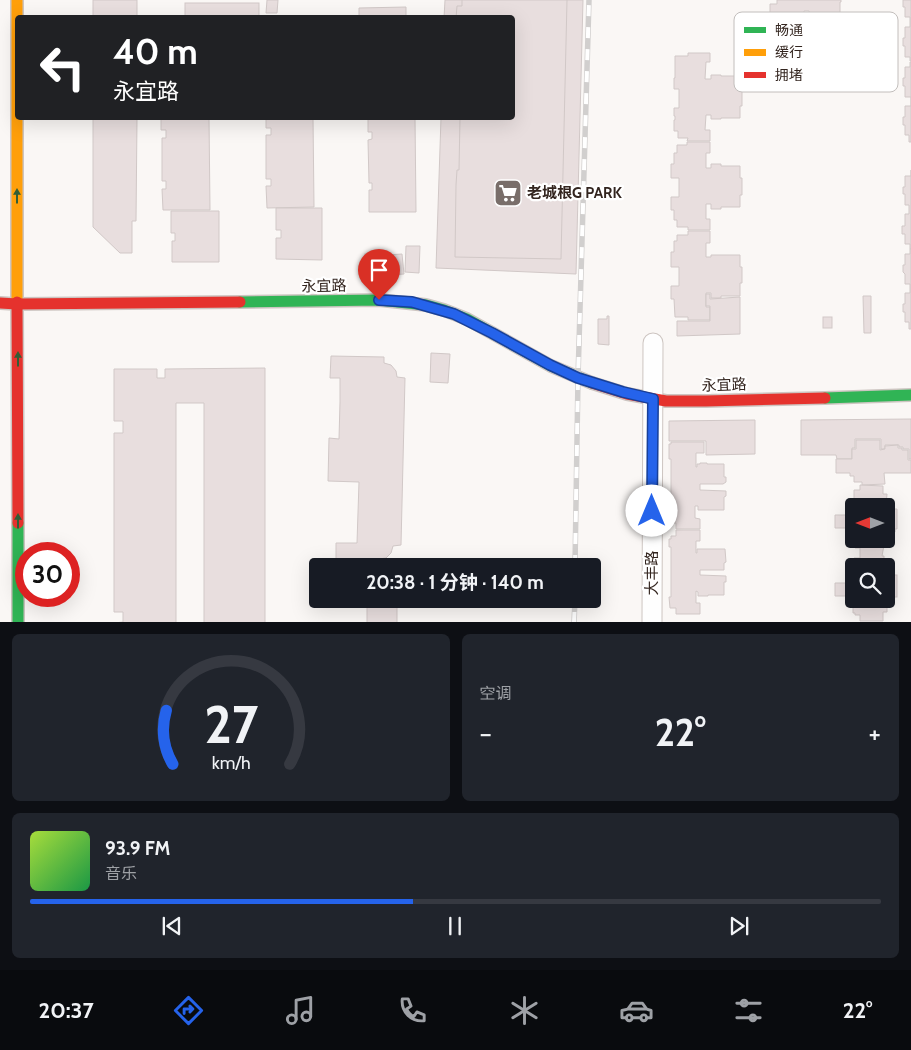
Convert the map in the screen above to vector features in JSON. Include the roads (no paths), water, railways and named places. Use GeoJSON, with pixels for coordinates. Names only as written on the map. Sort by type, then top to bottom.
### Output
{"type":"FeatureCollection","features":[{"type":"Feature","properties":{"kind":"street"},"geometry":{"type":"LineString","coordinates":[[17,0],[17,15]]}},
{"type":"Feature","properties":{"kind":"street"},"geometry":{"type":"LineString","coordinates":[[17,120],[18,622]]}},
{"type":"Feature","properties":{"kind":"street","name":"永宜路"},"geometry":{"type":"LineString","coordinates":[[0,303],[379,300],[412,302],[454,314],[578,378],[653,399],[706,401],[911,394]]}},
{"type":"Feature","properties":{"kind":"street","name":"大丰路"},"geometry":{"type":"LineString","coordinates":[[652,622],[653,343]]}},
{"type":"Feature","properties":{"kind":"railway"},"geometry":{"type":"LineString","coordinates":[[575,558],[578,378],[589,0]]}},
{"type":"Feature","properties":{"kind":"railway"},"geometry":{"type":"LineString","coordinates":[[574,622],[575,608]]}},
{"type":"Feature","properties":{"kind":"place","name":"老城根G PARK"},"geometry":{"type":"Point","coordinates":[508,193]}}]}
